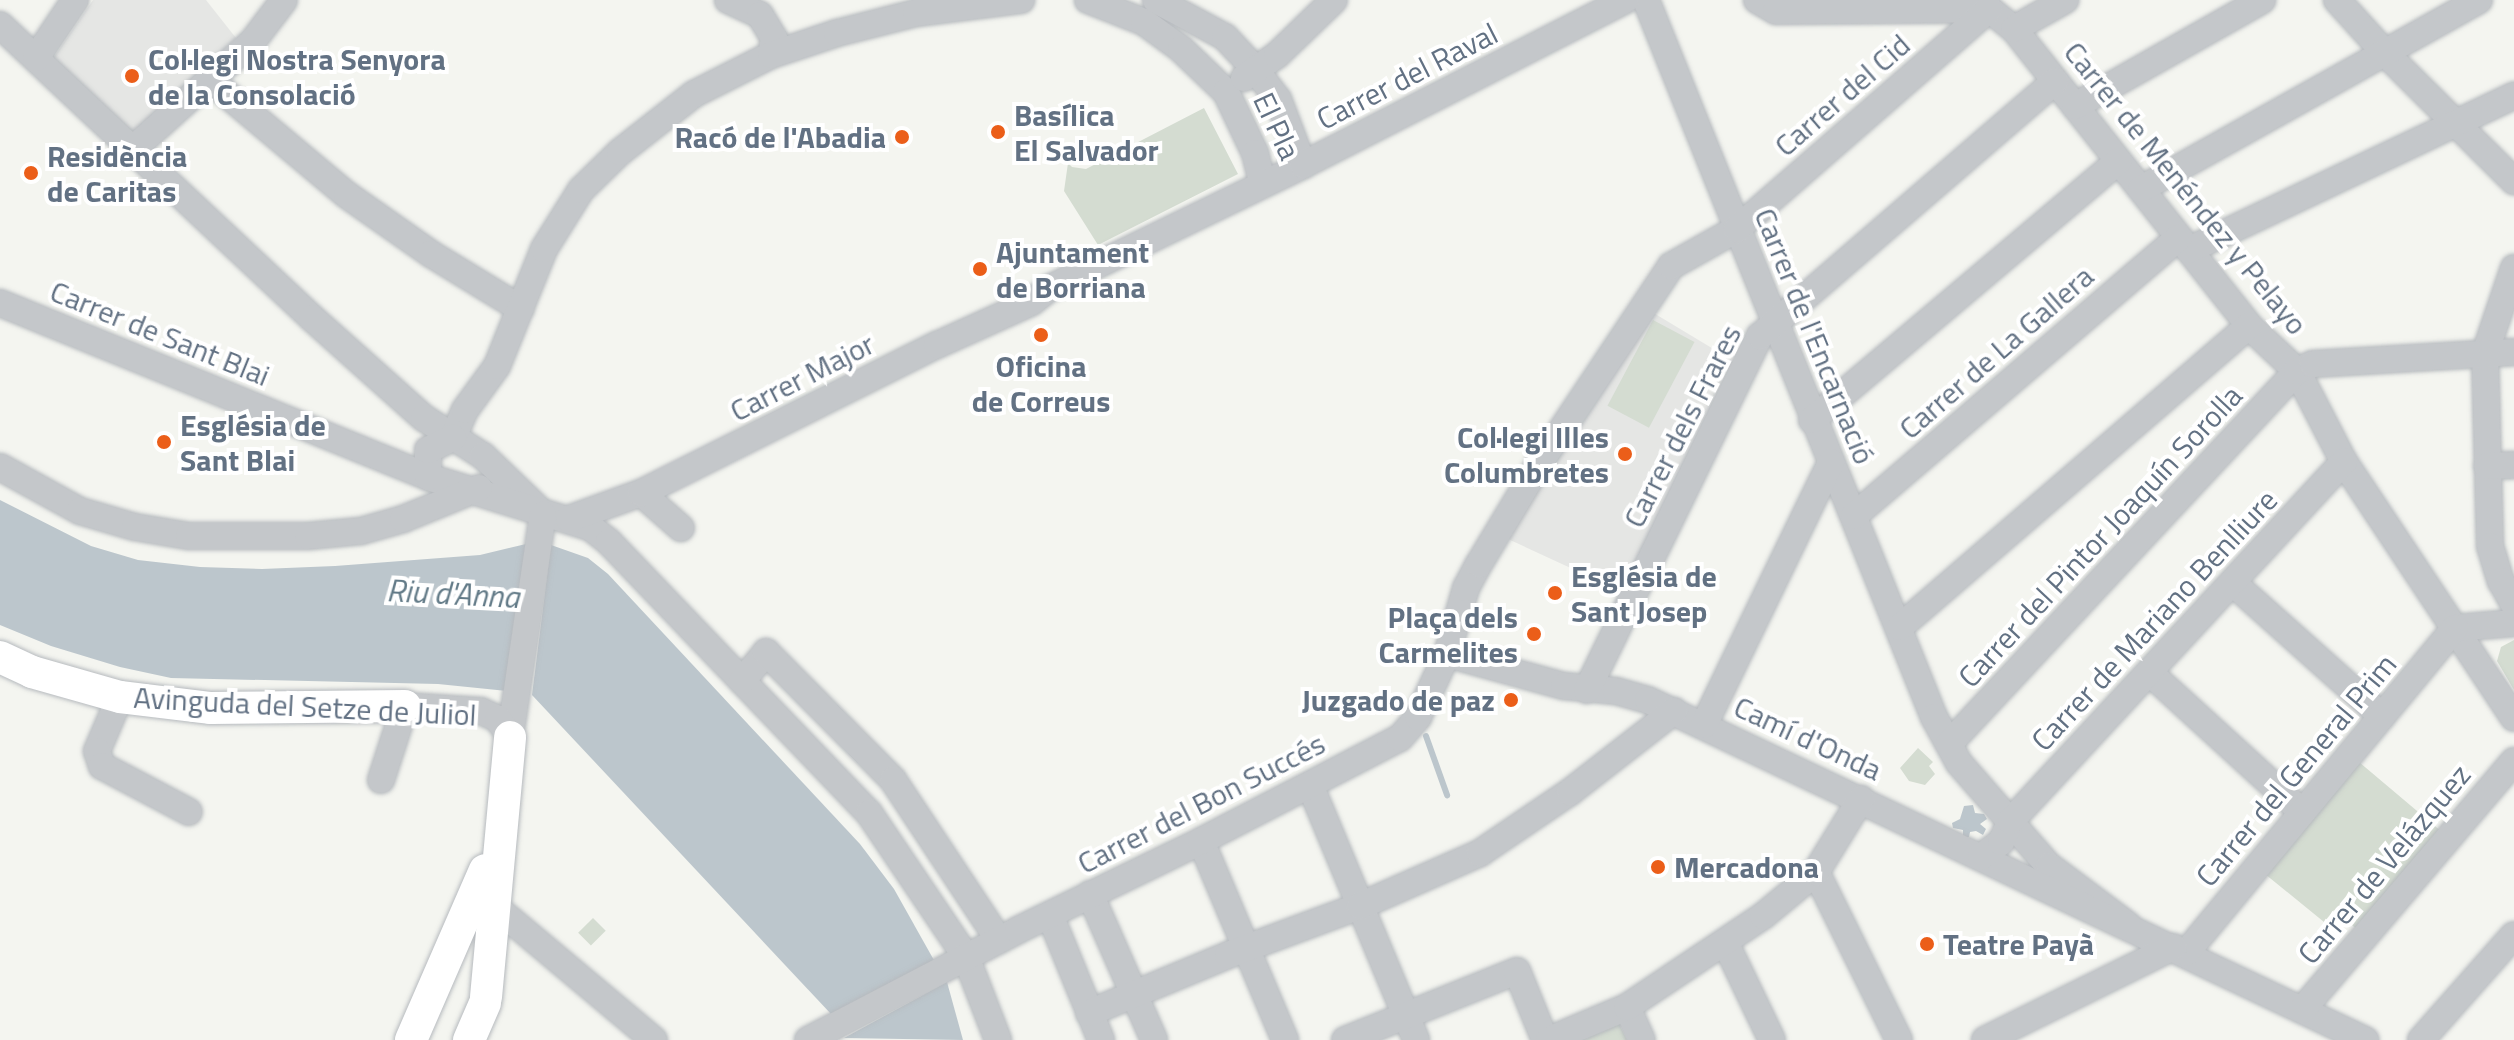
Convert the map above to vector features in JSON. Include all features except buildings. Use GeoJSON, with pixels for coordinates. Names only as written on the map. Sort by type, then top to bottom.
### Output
{"type":"FeatureCollection","features":[{"type":"Feature","properties":{"kind":"main road","name":"Avinguda del Setze de Juliol"},"geometry":{"type":"LineString","coordinates":[[0,657],[32,672],[120,697],[211,708],[405,706]]}},
{"type":"Feature","properties":{"kind":"main road"},"geometry":{"type":"LineString","coordinates":[[484,1039],[485,900],[502,818],[510,737]]}},
{"type":"Feature","properties":{"kind":"main road"},"geometry":{"type":"LineString","coordinates":[[411,1040],[433,989],[485,900]]}},
{"type":"Feature","properties":{"kind":"main road"},"geometry":{"type":"LineString","coordinates":[[433,989],[468,972],[478,980],[486,1000]]}},
{"type":"Feature","properties":{"kind":"main road"},"geometry":{"type":"LineString","coordinates":[[433,989],[431,1034],[436,1040]]}},
{"type":"Feature","properties":{"kind":"street"},"geometry":{"type":"LineString","coordinates":[[36,58],[75,0]]}},
{"type":"Feature","properties":{"kind":"street"},"geometry":{"type":"LineString","coordinates":[[132,150],[253,41],[284,0]]}},
{"type":"Feature","properties":{"kind":"street"},"geometry":{"type":"LineString","coordinates":[[728,0],[760,15],[774,38],[771,55]]}},
{"type":"Feature","properties":{"kind":"street"},"geometry":{"type":"LineString","coordinates":[[998,1040],[869,813],[609,542],[590,527],[428,477],[428,450],[453,438],[465,410],[497,366],[544,249],[581,190],[620,152],[694,94],[771,55],[837,33],[916,13],[1021,0]]}},
{"type":"Feature","properties":{"kind":"street","name":"El Pla"},"geometry":{"type":"LineString","coordinates":[[1088,0],[1154,6],[1225,37],[1278,99],[1303,165],[1263,184],[1255,153],[1226,92],[1181,49],[1154,6]]}},
{"type":"Feature","properties":{"kind":"street"},"geometry":{"type":"LineString","coordinates":[[1255,69],[1277,55],[1334,0]]}},
{"type":"Feature","properties":{"kind":"street","name":"Carrer del Raval"},"geometry":{"type":"LineString","coordinates":[[1303,165],[1625,0]]}},
{"type":"Feature","properties":{"kind":"street","name":"Carrer de l'Encarnació"},"geometry":{"type":"LineString","coordinates":[[1646,0],[1812,420],[1900,627],[1925,696],[1949,744]]}},
{"type":"Feature","properties":{"kind":"street"},"geometry":{"type":"LineString","coordinates":[[1757,0],[1776,11],[1945,5],[1989,9]]}},
{"type":"Feature","properties":{"kind":"street"},"geometry":{"type":"LineString","coordinates":[[2075,106],[2262,0]]}},
{"type":"Feature","properties":{"kind":"street"},"geometry":{"type":"LineString","coordinates":[[2337,0],[2385,53],[2514,181]]}},
{"type":"Feature","properties":{"kind":"street"},"geometry":{"type":"LineString","coordinates":[[2141,189],[2479,0]]}},
{"type":"Feature","properties":{"kind":"street"},"geometry":{"type":"LineString","coordinates":[[2014,29],[2052,3]]}},
{"type":"Feature","properties":{"kind":"street","name":"Carrer del Cid"},"geometry":{"type":"LineString","coordinates":[[1447,654],[1466,588],[1539,464],[1671,266],[1737,229],[1989,9]]}},
{"type":"Feature","properties":{"kind":"street","name":"Carrer de Menéndez y Pelayo"},"geometry":{"type":"LineString","coordinates":[[1989,9],[2014,29],[2249,326],[2297,371],[2344,462],[2514,718]]}},
{"type":"Feature","properties":{"kind":"street"},"geometry":{"type":"LineString","coordinates":[[0,25],[312,318],[424,418],[483,456],[556,516]]}},
{"type":"Feature","properties":{"kind":"street","name":"El Pla"},"geometry":{"type":"LineString","coordinates":[[1226,92],[1255,69]]}},
{"type":"Feature","properties":{"kind":"street"},"geometry":{"type":"LineString","coordinates":[[211,81],[347,195],[431,254],[521,309]]}},
{"type":"Feature","properties":{"kind":"street","name":"Carrer dels Frares"},"geometry":{"type":"LineString","coordinates":[[1587,690],[1760,336],[1773,321],[2055,81]]}},
{"type":"Feature","properties":{"kind":"street","name":"Carrer de La Gallera"},"geometry":{"type":"LineString","coordinates":[[1854,516],[2184,244],[2459,126],[2514,96]]}},
{"type":"Feature","properties":{"kind":"street"},"geometry":{"type":"LineString","coordinates":[[1812,420],[2118,161]]}},
{"type":"Feature","properties":{"kind":"street","name":"Carrer Major"},"geometry":{"type":"LineString","coordinates":[[556,516],[641,493],[937,345],[1032,302],[1060,283],[1263,184]]}},
{"type":"Feature","properties":{"kind":"street"},"geometry":{"type":"LineString","coordinates":[[2514,268],[2485,353],[2487,466],[2514,604]]}},
{"type":"Feature","properties":{"kind":"street","name":"Carrer de Sant Blai"},"geometry":{"type":"LineString","coordinates":[[0,303],[428,477]]}},
{"type":"Feature","properties":{"kind":"street"},"geometry":{"type":"LineString","coordinates":[[1900,627],[2249,326]]}},
{"type":"Feature","properties":{"kind":"street"},"geometry":{"type":"LineString","coordinates":[[2297,371],[2313,364],[2514,352]]}},
{"type":"Feature","properties":{"kind":"street","name":"Carrer del Pintor Joaquín Sorolla"},"geometry":{"type":"LineString","coordinates":[[1949,744],[2297,371]]}},
{"type":"Feature","properties":{"kind":"street"},"geometry":{"type":"LineString","coordinates":[[0,467],[80,511],[135,527],[189,536],[308,536],[359,531],[474,492],[483,484],[487,470],[483,456]]}},
{"type":"Feature","properties":{"kind":"street"},"geometry":{"type":"LineString","coordinates":[[1704,725],[1831,462]]}},
{"type":"Feature","properties":{"kind":"street","name":"Carrer de Mariano Benlliure"},"geometry":{"type":"LineString","coordinates":[[1981,857],[2001,842],[2011,821],[2344,462]]}},
{"type":"Feature","properties":{"kind":"street"},"geometry":{"type":"LineString","coordinates":[[2487,466],[2514,465]]}},
{"type":"Feature","properties":{"kind":"street"},"geometry":{"type":"LineString","coordinates":[[641,493],[681,528]]}},
{"type":"Feature","properties":{"kind":"street"},"geometry":{"type":"LineString","coordinates":[[510,737],[519,693],[538,543],[556,516]]}},
{"type":"Feature","properties":{"kind":"street"},"geometry":{"type":"LineString","coordinates":[[2233,583],[2382,716]]}},
{"type":"Feature","properties":{"kind":"street"},"geometry":{"type":"LineString","coordinates":[[2455,628],[2514,623]]}},
{"type":"Feature","properties":{"kind":"street","name":"Carrer del General Prim"},"geometry":{"type":"LineString","coordinates":[[2179,950],[2302,812],[2455,628]]}},
{"type":"Feature","properties":{"kind":"street"},"geometry":{"type":"LineString","coordinates":[[742,681],[766,652],[893,780],[999,940]]}},
{"type":"Feature","properties":{"kind":"street","name":"Camí d'Onda"},"geometry":{"type":"LineString","coordinates":[[1447,654],[1587,690],[1616,691],[1674,711],[2365,1040]]}},
{"type":"Feature","properties":{"kind":"street","name":"Carrer del Bon Succés"},"geometry":{"type":"LineString","coordinates":[[808,1040],[1400,738],[1418,717],[1447,654]]}},
{"type":"Feature","properties":{"kind":"street"},"geometry":{"type":"LineString","coordinates":[[2150,673],[2302,812]]}},
{"type":"Feature","properties":{"kind":"street"},"geometry":{"type":"LineString","coordinates":[[120,697],[97,751],[102,766],[189,812]]}},
{"type":"Feature","properties":{"kind":"street"},"geometry":{"type":"LineString","coordinates":[[381,780],[405,706]]}},
{"type":"Feature","properties":{"kind":"street","name":"Avinguda del Setze de Juliol"},"geometry":{"type":"LineString","coordinates":[[405,706],[481,711],[498,719],[510,737]]}},
{"type":"Feature","properties":{"kind":"street"},"geometry":{"type":"LineString","coordinates":[[1089,1013],[1360,906],[1480,853],[1570,792],[1674,711]]}},
{"type":"Feature","properties":{"kind":"street","name":"Camí d'Onda"},"geometry":{"type":"LineString","coordinates":[[1949,744],[1973,780],[2049,866],[2128,925]]}},
{"type":"Feature","properties":{"kind":"street","name":"Carrer de Velázquez"},"geometry":{"type":"LineString","coordinates":[[2302,1010],[2514,761]]}},
{"type":"Feature","properties":{"kind":"street"},"geometry":{"type":"LineString","coordinates":[[869,813],[893,780]]}},
{"type":"Feature","properties":{"kind":"street"},"geometry":{"type":"LineString","coordinates":[[1310,785],[1416,1040]]}},
{"type":"Feature","properties":{"kind":"street"},"geometry":{"type":"LineString","coordinates":[[1345,1040],[1517,971],[1547,1040],[1627,1007],[1726,944],[1816,872],[1861,799]]}},
{"type":"Feature","properties":{"kind":"street"},"geometry":{"type":"LineString","coordinates":[[1201,841],[1285,1040]]}},
{"type":"Feature","properties":{"kind":"street"},"geometry":{"type":"LineString","coordinates":[[1816,872],[1899,1040]]}},
{"type":"Feature","properties":{"kind":"street"},"geometry":{"type":"LineString","coordinates":[[1090,894],[1154,1040]]}},
{"type":"Feature","properties":{"kind":"street"},"geometry":{"type":"LineString","coordinates":[[485,900],[654,1040]]}},
{"type":"Feature","properties":{"kind":"street"},"geometry":{"type":"LineString","coordinates":[[1050,915],[1101,1040]]}},
{"type":"Feature","properties":{"kind":"street"},"geometry":{"type":"LineString","coordinates":[[2421,1040],[2514,935]]}},
{"type":"Feature","properties":{"kind":"street"},"geometry":{"type":"LineString","coordinates":[[1726,944],[1772,1040]]}},
{"type":"Feature","properties":{"kind":"street"},"geometry":{"type":"LineString","coordinates":[[1985,1040],[2179,950]]}},
{"type":"Feature","properties":{"kind":"street"},"geometry":{"type":"LineString","coordinates":[[1627,1007],[1642,1040]]}},
{"type":"Feature","properties":{"kind":"shaded area","name":"Col·legi Nostra Senyora de la Consolació"},"geometry":{"type":"Polygon","coordinates":[[[93,0],[206,0],[236,38],[133,134],[52,60],[93,0]]]}},
{"type":"Feature","properties":{"kind":"shaded area"},"geometry":{"type":"Polygon","coordinates":[[[1204,108],[1238,174],[1098,245],[1064,191],[1068,163],[1072,167],[1086,169],[1204,108]]]}},
{"type":"Feature","properties":{"kind":"shaded area","name":"Col·legi Illes Columbretes"},"geometry":{"type":"Polygon","coordinates":[[[1652,312],[1740,365],[1627,594],[1508,539],[1518,516],[1652,312]]]}},
{"type":"Feature","properties":{"kind":"shaded area"},"geometry":{"type":"Polygon","coordinates":[[[1653,320],[1694,342],[1649,428],[1607,406],[1653,320]]]}},
{"type":"Feature","properties":{"kind":"shaded area"},"geometry":{"type":"Polygon","coordinates":[[[2514,640],[2514,690],[2497,661],[2501,647],[2514,640]]]}},
{"type":"Feature","properties":{"kind":"shaded area"},"geometry":{"type":"Polygon","coordinates":[[[1918,748],[1933,762],[1929,766],[1935,774],[1925,785],[1909,781],[1900,768],[1918,748]]]}},
{"type":"Feature","properties":{"kind":"shaded area"},"geometry":{"type":"Polygon","coordinates":[[[2359,762],[2442,832],[2359,931],[2334,910],[2324,922],[2265,874],[2359,762]]]}},
{"type":"Feature","properties":{"kind":"shaded area"},"geometry":{"type":"Polygon","coordinates":[[[593,918],[606,931],[591,946],[578,933],[593,918]]]}},
{"type":"Feature","properties":{"kind":"shaded area"},"geometry":{"type":"Polygon","coordinates":[[[1616,1017],[1627,1040],[1559,1040],[1616,1017]]]}},
{"type":"Feature","properties":{"kind":"water","name":"Riu d'Anna"},"geometry":{"type":"Polygon","coordinates":[[[0,500],[91,546],[138,560],[200,567],[262,569],[335,566],[480,555],[526,544],[507,691],[438,684],[171,678],[120,667],[51,646],[0,625],[0,500]]]}},
{"type":"Feature","properties":{"kind":"water"},"geometry":{"type":"Polygon","coordinates":[[[551,545],[588,558],[608,574],[860,844],[894,889],[935,962],[831,1014],[532,695],[551,545]]]}},
{"type":"Feature","properties":{"kind":"water"},"geometry":{"type":"Polygon","coordinates":[[[1973,805],[1975,813],[1984,814],[1987,819],[1980,824],[1986,829],[1983,835],[1976,831],[1970,832],[1969,837],[1963,837],[1963,830],[1953,828],[1952,823],[1960,819],[1964,806],[1973,805]]]}},
{"type":"Feature","properties":{"kind":"water"},"geometry":{"type":"Polygon","coordinates":[[[947,982],[963,1040],[844,1038],[947,982]]]}},
{"type":"Feature","properties":{"kind":"waterway"},"geometry":{"type":"LineString","coordinates":[[1426,736],[1447,795]]}},
{"type":"Feature","properties":{"kind":"place","name":"Col·legi Nostra Senyora de la Consolació"},"geometry":{"type":"Point","coordinates":[132,76]}},
{"type":"Feature","properties":{"kind":"place","name":"Basílica El Salvador"},"geometry":{"type":"Point","coordinates":[998,132]}},
{"type":"Feature","properties":{"kind":"place","name":"Racó de l'Abadia"},"geometry":{"type":"Point","coordinates":[902,137]}},
{"type":"Feature","properties":{"kind":"place","name":"Residència de Caritas"},"geometry":{"type":"Point","coordinates":[31,173]}},
{"type":"Feature","properties":{"kind":"place","name":"Ajuntament de Borriana"},"geometry":{"type":"Point","coordinates":[980,269]}},
{"type":"Feature","properties":{"kind":"place","name":"Oficina de Correus"},"geometry":{"type":"Point","coordinates":[1041,335]}},
{"type":"Feature","properties":{"kind":"place","name":"Església de Sant Blai"},"geometry":{"type":"Point","coordinates":[164,442]}},
{"type":"Feature","properties":{"kind":"place","name":"Col·legi Illes Columbretes"},"geometry":{"type":"Point","coordinates":[1625,454]}},
{"type":"Feature","properties":{"kind":"place","name":"Església de Sant Josep"},"geometry":{"type":"Point","coordinates":[1555,593]}},
{"type":"Feature","properties":{"kind":"place","name":"Plaça dels Carmelites"},"geometry":{"type":"Point","coordinates":[1534,634]}},
{"type":"Feature","properties":{"kind":"place","name":"Juzgado de paz"},"geometry":{"type":"Point","coordinates":[1511,700]}},
{"type":"Feature","properties":{"kind":"place","name":"Mercadona"},"geometry":{"type":"Point","coordinates":[1658,867]}},
{"type":"Feature","properties":{"kind":"place","name":"Teatre Payà"},"geometry":{"type":"Point","coordinates":[1927,944]}}]}
